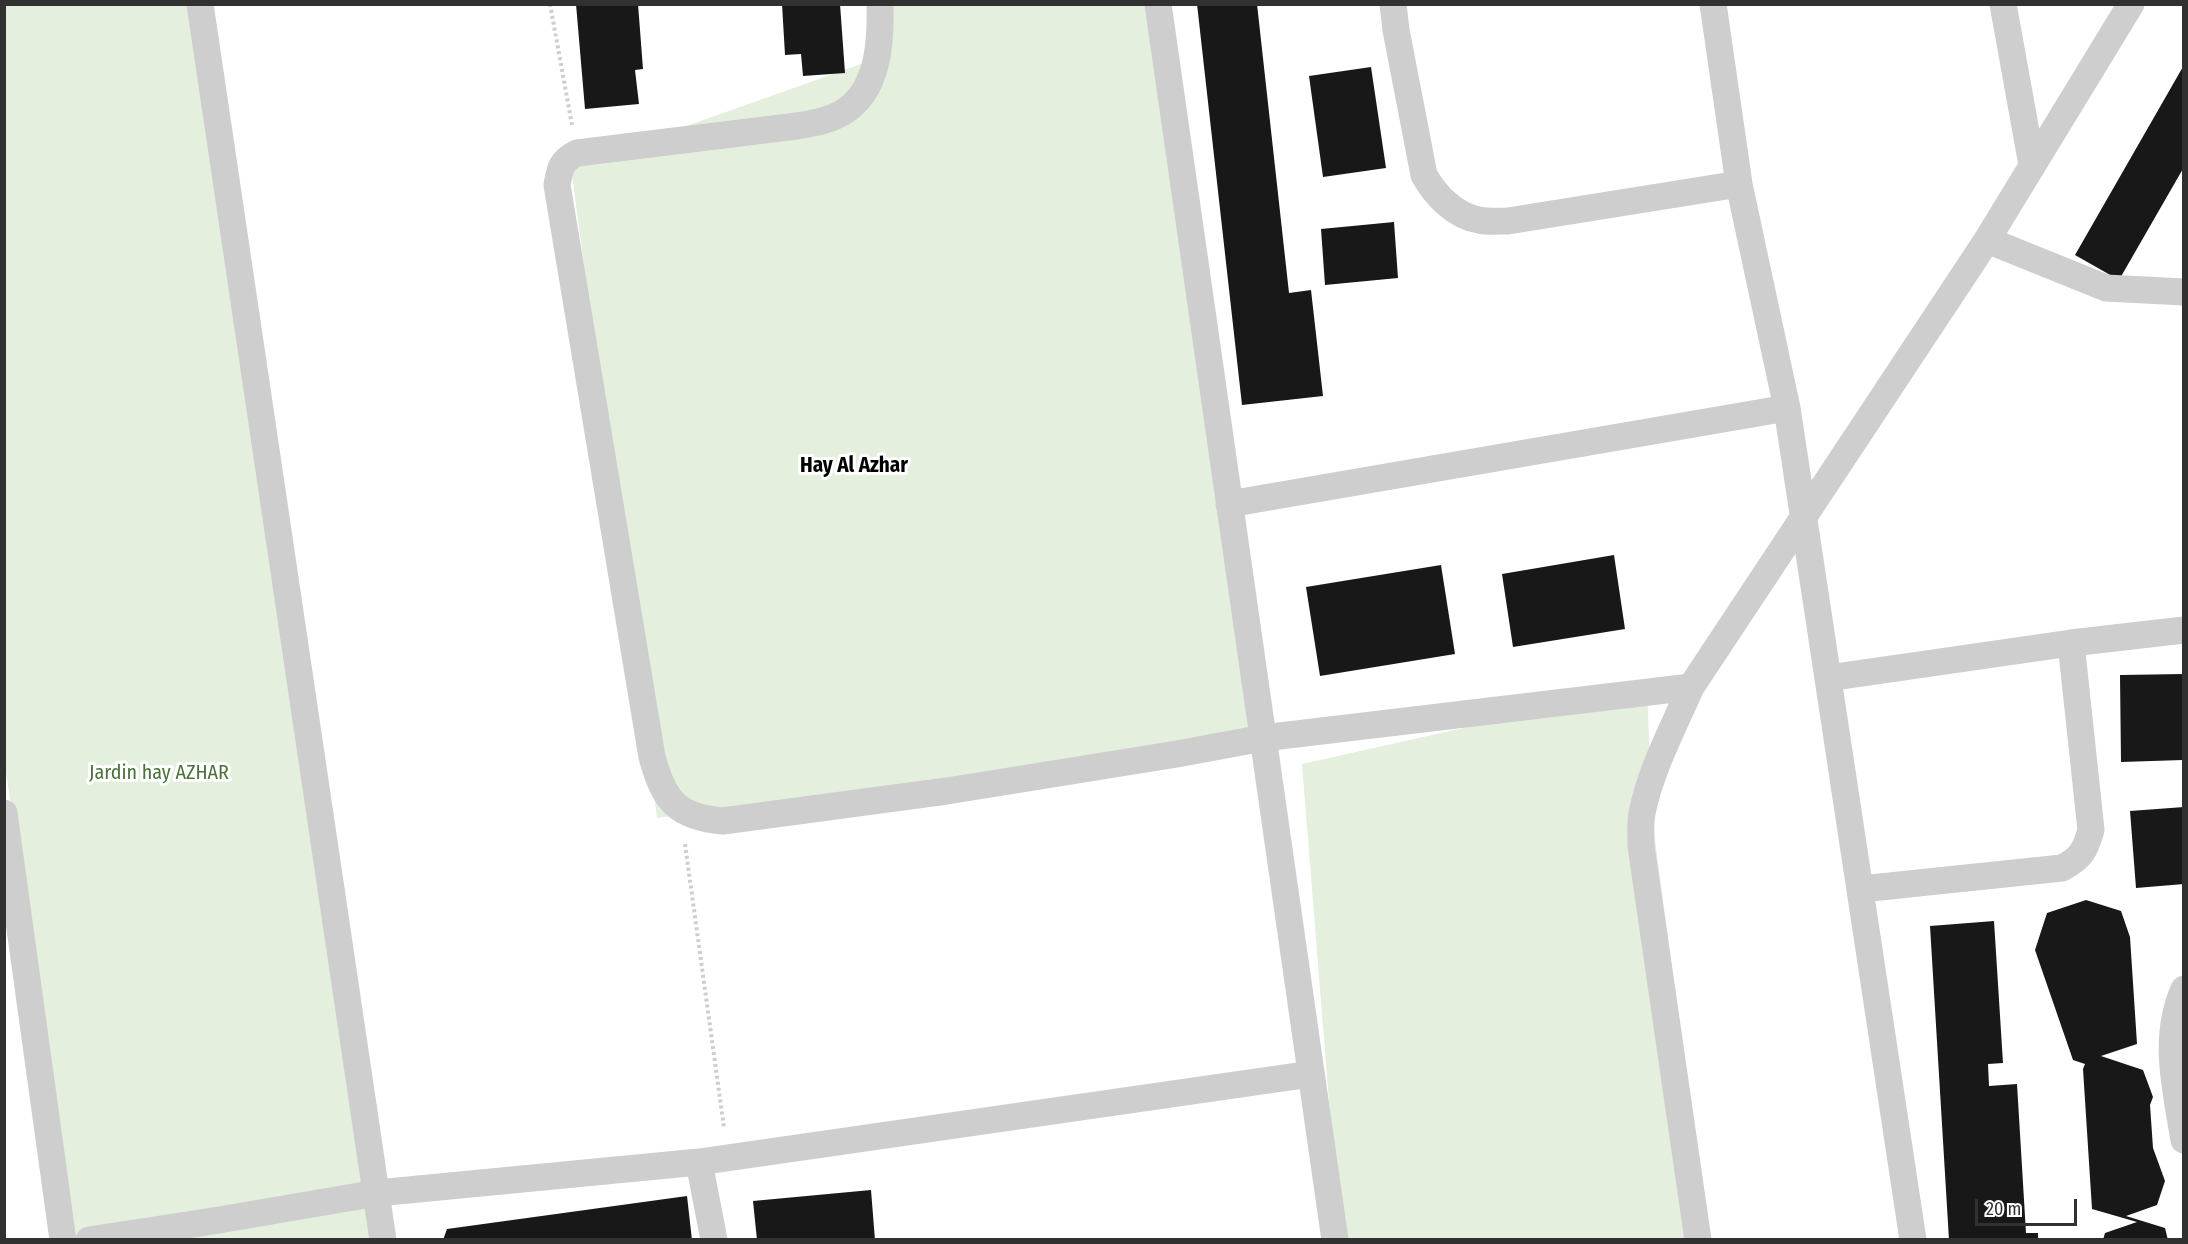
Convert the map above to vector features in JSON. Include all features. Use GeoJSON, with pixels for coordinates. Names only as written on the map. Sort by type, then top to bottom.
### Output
{"type":"FeatureCollection","features":[{"type":"Feature","properties":{"kind":"street"},"geometry":{"type":"LineString","coordinates":[[200,4],[383,1239]]}},
{"type":"Feature","properties":{"kind":"street"},"geometry":{"type":"LineString","coordinates":[[880,4],[878,58],[871,78],[859,97],[844,112],[825,120],[797,126],[577,153],[566,159],[559,171],[557,185],[652,757],[658,781],[667,797],[681,810],[703,819],[723,821],[947,791],[1263,738],[1691,687]]}},
{"type":"Feature","properties":{"kind":"street"},"geometry":{"type":"LineString","coordinates":[[1158,4],[1335,1239]]}},
{"type":"Feature","properties":{"kind":"street"},"geometry":{"type":"LineString","coordinates":[[1393,4],[1398,42],[1424,175],[1432,189],[1464,215],[1477,220],[1508,221],[1739,183]]}},
{"type":"Feature","properties":{"kind":"street"},"geometry":{"type":"LineString","coordinates":[[1713,4],[1739,183],[1787,408],[1913,1239]]}},
{"type":"Feature","properties":{"kind":"street"},"geometry":{"type":"LineString","coordinates":[[2003,4],[2032,165]]}},
{"type":"Feature","properties":{"kind":"street"},"geometry":{"type":"LineString","coordinates":[[1698,1239],[1641,846],[1642,815],[1649,788],[1691,687],[1987,240],[2131,4]]}},
{"type":"Feature","properties":{"kind":"street"},"geometry":{"type":"LineString","coordinates":[[1987,240],[2106,288],[2184,292]]}},
{"type":"Feature","properties":{"kind":"street"},"geometry":{"type":"LineString","coordinates":[[1229,504],[1787,408]]}},
{"type":"Feature","properties":{"kind":"street"},"geometry":{"type":"LineString","coordinates":[[1828,678],[2184,630]]}},
{"type":"Feature","properties":{"kind":"street"},"geometry":{"type":"LineString","coordinates":[[1861,889],[2062,868],[2076,861],[2086,847],[2091,830],[2071,644]]}},
{"type":"Feature","properties":{"kind":"street"},"geometry":{"type":"LineString","coordinates":[[4,813],[63,1239]]}},
{"type":"Feature","properties":{"kind":"street"},"geometry":{"type":"LineString","coordinates":[[2184,989],[2171,1033],[2173,1070],[2184,1140]]}},
{"type":"Feature","properties":{"kind":"street"},"geometry":{"type":"LineString","coordinates":[[89,1239],[377,1193],[699,1162],[1311,1074]]}},
{"type":"Feature","properties":{"kind":"street"},"geometry":{"type":"LineString","coordinates":[[699,1162],[714,1239]]}},
{"type":"Feature","properties":{"kind":"path"},"geometry":{"type":"LineString","coordinates":[[550,4],[577,153]]}},
{"type":"Feature","properties":{"kind":"path"},"geometry":{"type":"LineString","coordinates":[[681,810],[728,1158]]}},
{"type":"Feature","properties":{"kind":"green space","name":"Jardin hay AZHAR"},"geometry":{"type":"Polygon","coordinates":[[[4,5],[196,5],[384,1239],[77,1239],[5,766],[4,5]]]}},
{"type":"Feature","properties":{"kind":"green space"},"geometry":{"type":"Polygon","coordinates":[[[872,5],[1166,5],[1267,737],[657,818],[571,167],[878,58],[872,5]]]}},
{"type":"Feature","properties":{"kind":"green space"},"geometry":{"type":"Polygon","coordinates":[[[1647,687],[1652,817],[1708,1239],[1340,1239],[1302,764],[1647,687]]]}},
{"type":"Feature","properties":{"kind":"building"},"geometry":{"type":"Polygon","coordinates":[[[576,4],[638,4],[643,69],[635,70],[639,104],[585,109],[576,4]]]}},
{"type":"Feature","properties":{"kind":"building"},"geometry":{"type":"Polygon","coordinates":[[[782,4],[840,4],[845,73],[803,76],[801,54],[785,55],[782,4]]]}},
{"type":"Feature","properties":{"kind":"building"},"geometry":{"type":"Polygon","coordinates":[[[1197,4],[1257,4],[1289,293],[1311,290],[1323,396],[1242,405],[1197,4]]]}},
{"type":"Feature","properties":{"kind":"building"},"geometry":{"type":"Polygon","coordinates":[[[2184,65],[2184,167],[2119,280],[2075,255],[2184,65]]]}},
{"type":"Feature","properties":{"kind":"building"},"geometry":{"type":"Polygon","coordinates":[[[1371,67],[1386,168],[1323,177],[1309,76],[1371,67]]]}},
{"type":"Feature","properties":{"kind":"building"},"geometry":{"type":"Polygon","coordinates":[[[1394,222],[1398,278],[1325,285],[1321,229],[1394,222]]]}},
{"type":"Feature","properties":{"kind":"building"},"geometry":{"type":"Polygon","coordinates":[[[1614,555],[1625,629],[1513,647],[1502,574],[1614,555]]]}},
{"type":"Feature","properties":{"kind":"building"},"geometry":{"type":"Polygon","coordinates":[[[1441,565],[1455,654],[1320,676],[1306,587],[1441,565]]]}},
{"type":"Feature","properties":{"kind":"building"},"geometry":{"type":"Polygon","coordinates":[[[2184,674],[2183,760],[2121,762],[2120,675],[2184,674]]]}},
{"type":"Feature","properties":{"kind":"building"},"geometry":{"type":"Polygon","coordinates":[[[2184,807],[2184,884],[2136,888],[2130,811],[2184,807]]]}},
{"type":"Feature","properties":{"kind":"building"},"geometry":{"type":"Polygon","coordinates":[[[2086,900],[2121,911],[2130,937],[2137,1044],[2101,1056],[2143,1070],[2153,1097],[2150,1105],[2153,1148],[2165,1181],[2157,1205],[2126,1216],[2165,1228],[2168,1240],[2103,1240],[2105,1233],[2137,1222],[2092,1209],[2083,1069],[2085,1064],[2073,1060],[2035,950],[2047,913],[2086,900]]]}},
{"type":"Feature","properties":{"kind":"building"},"geometry":{"type":"Polygon","coordinates":[[[1994,921],[2003,1063],[1988,1064],[1989,1086],[2017,1084],[2026,1233],[2038,1233],[2038,1240],[1949,1240],[1930,926],[1994,921]]]}},
{"type":"Feature","properties":{"kind":"building"},"geometry":{"type":"Polygon","coordinates":[[[871,1190],[875,1240],[757,1240],[753,1201],[871,1190]]]}},
{"type":"Feature","properties":{"kind":"building"},"geometry":{"type":"Polygon","coordinates":[[[687,1196],[692,1240],[443,1240],[447,1229],[687,1196]]]}},
{"type":"Feature","properties":{"kind":"district","name":"Hay Al Azhar"},"geometry":{"type":"Point","coordinates":[854,466]}}]}
